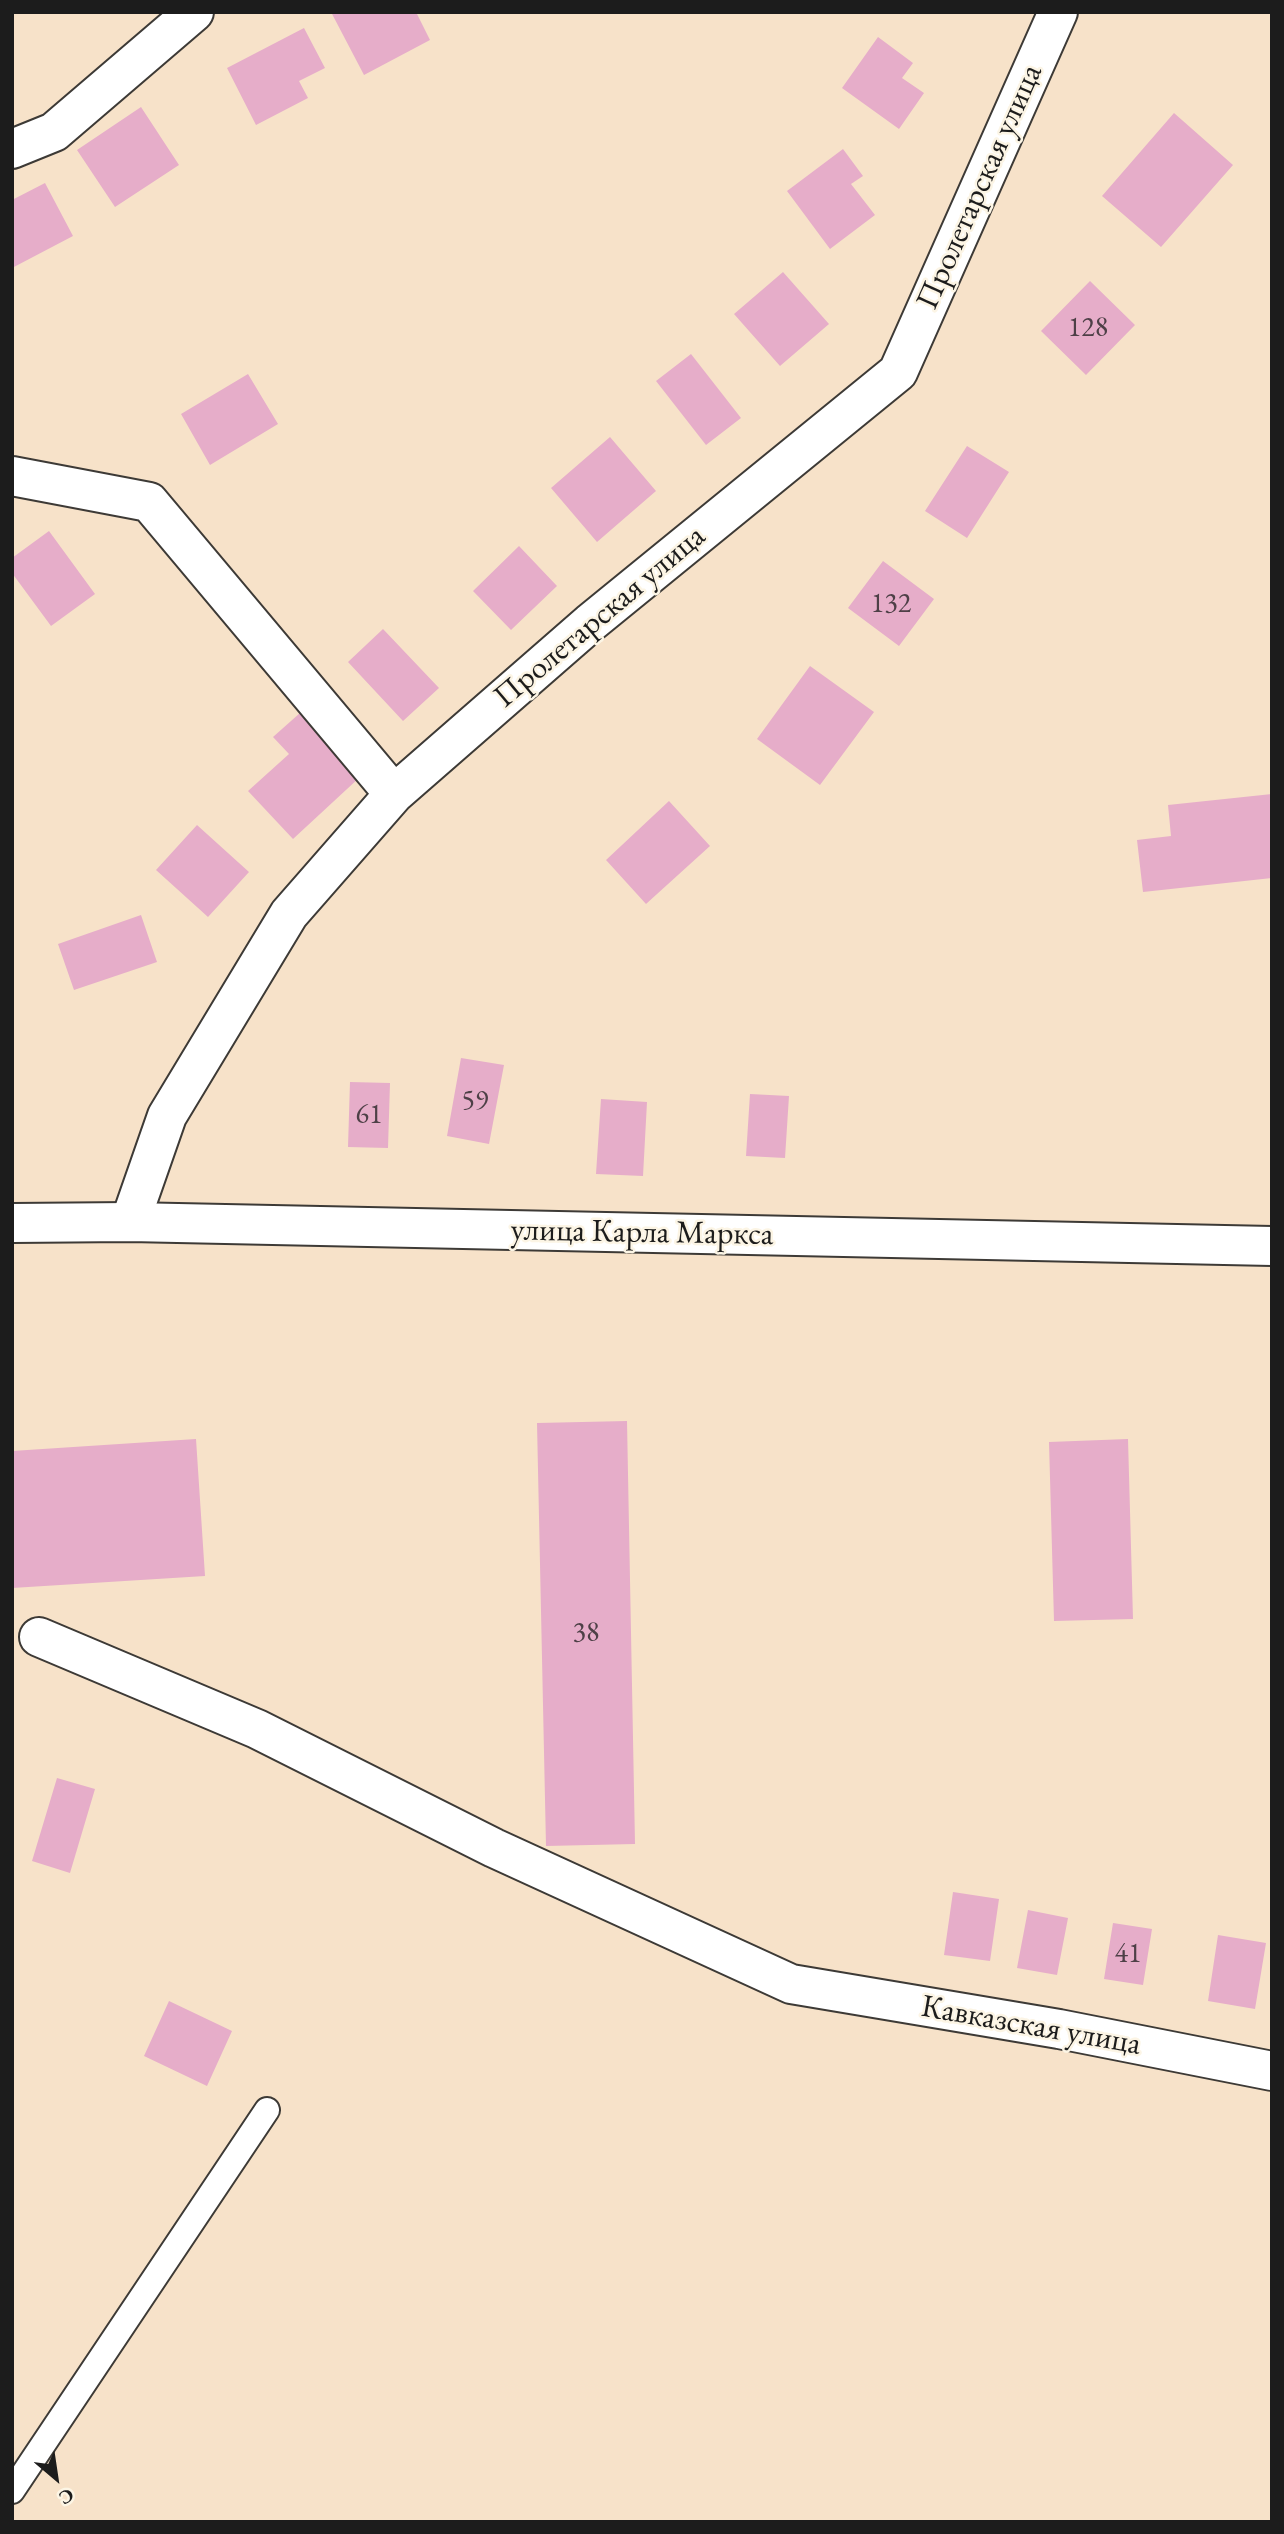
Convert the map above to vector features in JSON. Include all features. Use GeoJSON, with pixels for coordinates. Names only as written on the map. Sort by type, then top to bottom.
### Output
{"type":"FeatureCollection","features":[{"type":"Feature","properties":{"kind":"street"},"geometry":{"type":"LineString","coordinates":[[12,149],[54,132],[194,12]]}},
{"type":"Feature","properties":{"kind":"street","name":"Пролетарская улица"},"geometry":{"type":"LineString","coordinates":[[130,1222],[167,1116],[289,914],[394,794],[590,623],[898,372],[1058,12]]}},
{"type":"Feature","properties":{"kind":"street"},"geometry":{"type":"LineString","coordinates":[[12,475],[149,502],[394,794]]}},
{"type":"Feature","properties":{"kind":"street","name":"улица Карла Маркса"},"geometry":{"type":"LineString","coordinates":[[12,1223],[130,1222],[1272,1246]]}},
{"type":"Feature","properties":{"kind":"street","name":"Кавказская улица"},"geometry":{"type":"LineString","coordinates":[[39,1637],[257,1729],[494,1848],[791,1984],[1059,2029],[1272,2071]]}},
{"type":"Feature","properties":{"kind":"lane"},"geometry":{"type":"LineString","coordinates":[[12,2491],[267,2110]]}},
{"type":"Feature","properties":{"kind":"building"},"geometry":{"type":"Polygon","coordinates":[[[331,12],[416,12],[430,40],[364,75],[331,12]]]}},
{"type":"Feature","properties":{"kind":"building"},"geometry":{"type":"Polygon","coordinates":[[[304,28],[325,68],[299,81],[308,98],[256,125],[227,68],[304,28]]]}},
{"type":"Feature","properties":{"kind":"building"},"geometry":{"type":"Polygon","coordinates":[[[878,37],[913,63],[902,78],[924,93],[899,129],[842,88],[878,37]]]}},
{"type":"Feature","properties":{"kind":"building"},"geometry":{"type":"Polygon","coordinates":[[[141,107],[179,165],[115,207],[77,150],[141,107]]]}},
{"type":"Feature","properties":{"kind":"building"},"geometry":{"type":"Polygon","coordinates":[[[1174,113],[1233,165],[1161,247],[1102,196],[1174,113]]]}},
{"type":"Feature","properties":{"kind":"building"},"geometry":{"type":"Polygon","coordinates":[[[843,149],[863,176],[851,184],[875,215],[830,249],[787,191],[843,149]]]}},
{"type":"Feature","properties":{"kind":"building"},"geometry":{"type":"Polygon","coordinates":[[[45,183],[73,236],[12,268],[12,200],[45,183]]]}},
{"type":"Feature","properties":{"kind":"building"},"geometry":{"type":"Polygon","coordinates":[[[783,272],[829,324],[780,366],[734,314],[783,272]]]}},
{"type":"Feature","properties":{"kind":"building"},"geometry":{"type":"Polygon","coordinates":[[[1090,281],[1135,325],[1086,375],[1041,331],[1090,281]]]}},
{"type":"Feature","properties":{"kind":"building"},"geometry":{"type":"Polygon","coordinates":[[[691,354],[741,418],[706,445],[656,381],[691,354]]]}},
{"type":"Feature","properties":{"kind":"building"},"geometry":{"type":"Polygon","coordinates":[[[248,374],[278,424],[210,465],[181,414],[248,374]]]}},
{"type":"Feature","properties":{"kind":"building"},"geometry":{"type":"Polygon","coordinates":[[[610,437],[656,491],[597,542],[551,488],[610,437]]]}},
{"type":"Feature","properties":{"kind":"building"},"geometry":{"type":"Polygon","coordinates":[[[967,446],[1009,472],[967,538],[925,511],[967,446]]]}},
{"type":"Feature","properties":{"kind":"building"},"geometry":{"type":"Polygon","coordinates":[[[49,531],[95,594],[51,626],[12,573],[12,558],[49,531]]]}},
{"type":"Feature","properties":{"kind":"building"},"geometry":{"type":"Polygon","coordinates":[[[519,546],[557,586],[511,630],[473,591],[519,546]]]}},
{"type":"Feature","properties":{"kind":"building"},"geometry":{"type":"Polygon","coordinates":[[[883,561],[934,599],[899,646],[848,608],[883,561]]]}},
{"type":"Feature","properties":{"kind":"building"},"geometry":{"type":"Polygon","coordinates":[[[383,629],[439,688],[403,721],[348,662],[383,629]]]}},
{"type":"Feature","properties":{"kind":"building"},"geometry":{"type":"Polygon","coordinates":[[[810,666],[874,712],[820,785],[757,739],[810,666]]]}},
{"type":"Feature","properties":{"kind":"building"},"geometry":{"type":"Polygon","coordinates":[[[300,713],[360,777],[293,839],[248,791],[289,754],[273,737],[300,713]]]}},
{"type":"Feature","properties":{"kind":"building"},"geometry":{"type":"Polygon","coordinates":[[[1272,794],[1272,878],[1143,892],[1137,840],[1171,836],[1168,805],[1272,794]]]}},
{"type":"Feature","properties":{"kind":"building"},"geometry":{"type":"Polygon","coordinates":[[[669,801],[710,846],[646,904],[606,860],[669,801]]]}},
{"type":"Feature","properties":{"kind":"building"},"geometry":{"type":"Polygon","coordinates":[[[197,825],[249,872],[208,917],[156,870],[197,825]]]}},
{"type":"Feature","properties":{"kind":"building"},"geometry":{"type":"Polygon","coordinates":[[[141,915],[157,962],[74,990],[58,944],[141,915]]]}},
{"type":"Feature","properties":{"kind":"building"},"geometry":{"type":"Polygon","coordinates":[[[461,1058],[504,1065],[489,1144],[447,1136],[461,1058]]]}},
{"type":"Feature","properties":{"kind":"building"},"geometry":{"type":"Polygon","coordinates":[[[350,1082],[390,1083],[388,1148],[348,1147],[350,1082]]]}},
{"type":"Feature","properties":{"kind":"building"},"geometry":{"type":"Polygon","coordinates":[[[750,1094],[789,1096],[785,1158],[746,1156],[750,1094]]]}},
{"type":"Feature","properties":{"kind":"building"},"geometry":{"type":"Polygon","coordinates":[[[601,1099],[647,1102],[643,1176],[596,1174],[601,1099]]]}},
{"type":"Feature","properties":{"kind":"building"},"geometry":{"type":"Polygon","coordinates":[[[627,1421],[635,1844],[546,1846],[537,1423],[627,1421]]]}},
{"type":"Feature","properties":{"kind":"building"},"geometry":{"type":"Polygon","coordinates":[[[196,1439],[205,1576],[12,1588],[12,1451],[196,1439]]]}},
{"type":"Feature","properties":{"kind":"building"},"geometry":{"type":"Polygon","coordinates":[[[1128,1439],[1133,1619],[1054,1621],[1049,1442],[1128,1439]]]}},
{"type":"Feature","properties":{"kind":"building"},"geometry":{"type":"Polygon","coordinates":[[[57,1778],[95,1789],[70,1873],[32,1861],[57,1778]]]}},
{"type":"Feature","properties":{"kind":"building"},"geometry":{"type":"Polygon","coordinates":[[[953,1892],[999,1899],[990,1961],[944,1955],[953,1892]]]}},
{"type":"Feature","properties":{"kind":"building"},"geometry":{"type":"Polygon","coordinates":[[[1028,1910],[1068,1918],[1057,1975],[1017,1968],[1028,1910]]]}},
{"type":"Feature","properties":{"kind":"building"},"geometry":{"type":"Polygon","coordinates":[[[1113,1923],[1152,1929],[1143,1985],[1104,1979],[1113,1923]]]}},
{"type":"Feature","properties":{"kind":"building"},"geometry":{"type":"Polygon","coordinates":[[[1218,1935],[1266,1943],[1255,2009],[1208,2001],[1218,1935]]]}},
{"type":"Feature","properties":{"kind":"building"},"geometry":{"type":"Polygon","coordinates":[[[169,2001],[232,2031],[207,2086],[144,2056],[169,2001]]]}}]}
